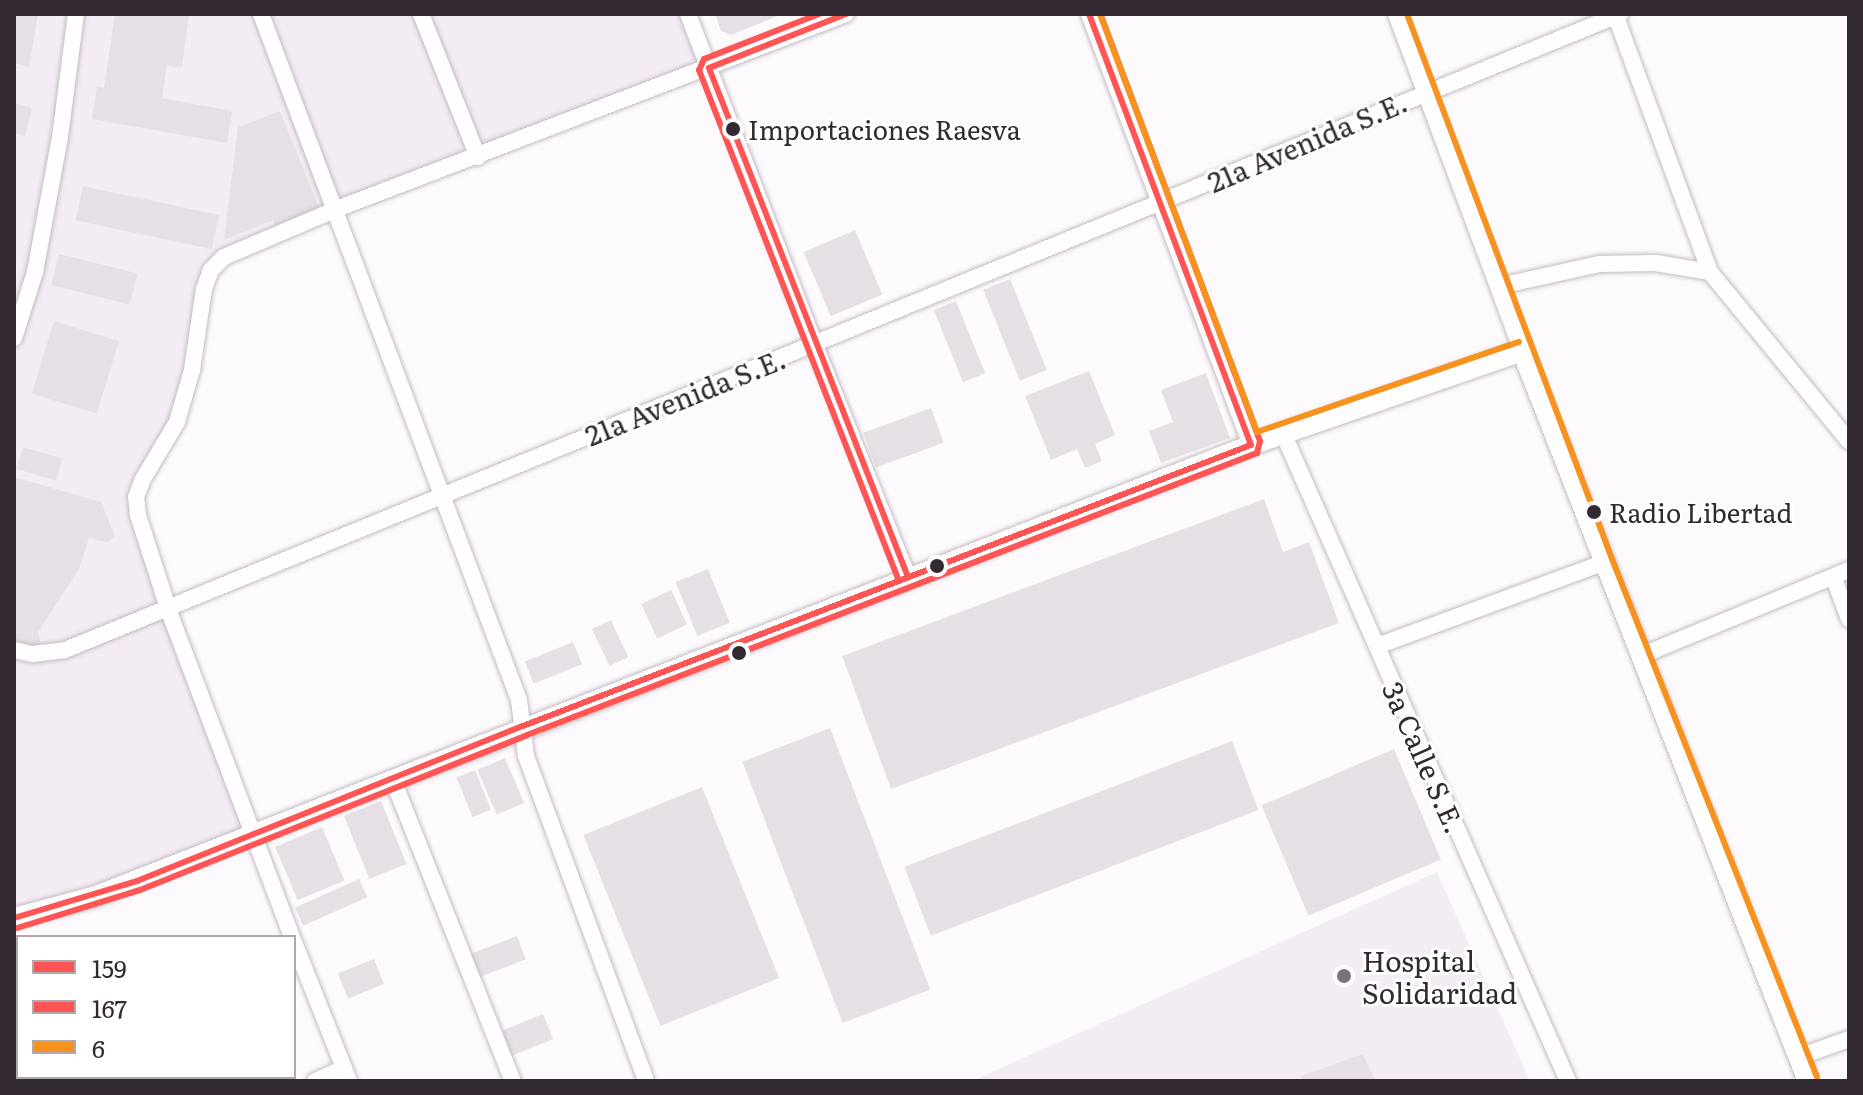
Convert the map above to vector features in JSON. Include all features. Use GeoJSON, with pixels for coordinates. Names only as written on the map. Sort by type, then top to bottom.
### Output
{"type":"FeatureCollection","features":[{"type":"Feature","properties":{"kind":"street"},"geometry":{"type":"LineString","coordinates":[[14,338],[35,272],[60,137],[76,14]]}},
{"type":"Feature","properties":{"kind":"street"},"geometry":{"type":"LineString","coordinates":[[261,14],[519,700],[526,756],[646,1081]]}},
{"type":"Feature","properties":{"kind":"street"},"geometry":{"type":"LineString","coordinates":[[421,14],[478,157]]}},
{"type":"Feature","properties":{"kind":"street"},"geometry":{"type":"LineString","coordinates":[[688,14],[908,577]]}},
{"type":"Feature","properties":{"kind":"street"},"geometry":{"type":"LineString","coordinates":[[291,935],[168,608],[138,515],[136,497],[177,422],[192,370],[204,289],[211,270],[224,257],[334,210],[846,14]]}},
{"type":"Feature","properties":{"kind":"street"},"geometry":{"type":"LineString","coordinates":[[1089,14],[1163,202],[1251,445]]}},
{"type":"Feature","properties":{"kind":"street"},"geometry":{"type":"LineString","coordinates":[[1396,14],[1603,563],[1808,1081]]}},
{"type":"Feature","properties":{"kind":"street"},"geometry":{"type":"LineString","coordinates":[[1617,15],[1710,272],[1849,441]]}},
{"type":"Feature","properties":{"kind":"street","name":"21a Avenida S.E."},"geometry":{"type":"LineString","coordinates":[[14,650],[33,654],[65,650],[1617,15]]}},
{"type":"Feature","properties":{"kind":"street"},"geometry":{"type":"LineString","coordinates":[[1500,286],[1599,264],[1656,263],[1710,272]]}},
{"type":"Feature","properties":{"kind":"street"},"geometry":{"type":"LineString","coordinates":[[14,918],[96,896],[523,726],[1251,445],[1522,351]]}},
{"type":"Feature","properties":{"kind":"street","name":"3a Calle S.E."},"geometry":{"type":"LineString","coordinates":[[1283,433],[1568,1081]]}},
{"type":"Feature","properties":{"kind":"street"},"geometry":{"type":"LineString","coordinates":[[1377,646],[1603,563]]}},
{"type":"Feature","properties":{"kind":"street"},"geometry":{"type":"LineString","coordinates":[[1640,656],[1842,575],[1849,619]]}},
{"type":"Feature","properties":{"kind":"street"},"geometry":{"type":"LineString","coordinates":[[393,780],[513,1081]]}},
{"type":"Feature","properties":{"kind":"street"},"geometry":{"type":"LineString","coordinates":[[296,947],[347,1074],[315,1081]]}},
{"type":"Feature","properties":{"kind":"street"},"geometry":{"type":"LineString","coordinates":[[1799,1057],[1849,1039]]}},
{"type":"Feature","properties":{"kind":"shaded area"},"geometry":{"type":"Polygon","coordinates":[[[14,14],[688,14],[709,68],[224,257],[211,270],[192,370],[136,497],[251,835],[14,918],[14,14]]]}},
{"type":"Feature","properties":{"kind":"shaded area","name":"Hospital Solidaridad"},"geometry":{"type":"Polygon","coordinates":[[[1437,872],[1530,1081],[972,1081],[1437,872]]]}},
{"type":"Feature","properties":{"kind":"building"},"geometry":{"type":"Polygon","coordinates":[[[14,14],[38,14],[29,67],[14,63],[14,14]]]}},
{"type":"Feature","properties":{"kind":"building"},"geometry":{"type":"Polygon","coordinates":[[[115,14],[189,14],[182,68],[167,66],[162,98],[232,111],[227,143],[92,119],[97,86],[104,88],[115,14]]]}},
{"type":"Feature","properties":{"kind":"building"},"geometry":{"type":"Polygon","coordinates":[[[715,14],[783,14],[731,35],[721,31],[715,14]]]}},
{"type":"Feature","properties":{"kind":"building"},"geometry":{"type":"Polygon","coordinates":[[[14,103],[32,108],[25,136],[14,133],[14,103]]]}},
{"type":"Feature","properties":{"kind":"building"},"geometry":{"type":"Polygon","coordinates":[[[280,111],[320,210],[275,229],[274,220],[224,240],[238,127],[280,111]]]}},
{"type":"Feature","properties":{"kind":"building"},"geometry":{"type":"Polygon","coordinates":[[[83,186],[219,215],[212,249],[76,220],[83,186]]]}},
{"type":"Feature","properties":{"kind":"building"},"geometry":{"type":"Polygon","coordinates":[[[855,230],[882,294],[831,316],[803,252],[855,230]]]}},
{"type":"Feature","properties":{"kind":"building"},"geometry":{"type":"Polygon","coordinates":[[[59,254],[138,274],[130,305],[51,285],[59,254]]]}},
{"type":"Feature","properties":{"kind":"building"},"geometry":{"type":"Polygon","coordinates":[[[1010,279],[1047,370],[1020,381],[983,290],[1010,279]]]}},
{"type":"Feature","properties":{"kind":"building"},"geometry":{"type":"Polygon","coordinates":[[[956,301],[985,373],[963,382],[934,310],[956,301]]]}},
{"type":"Feature","properties":{"kind":"building"},"geometry":{"type":"Polygon","coordinates":[[[54,321],[119,341],[97,414],[32,394],[54,321]]]}},
{"type":"Feature","properties":{"kind":"building"},"geometry":{"type":"Polygon","coordinates":[[[1089,371],[1115,435],[1095,444],[1102,461],[1085,468],[1077,449],[1051,460],[1025,396],[1089,371]]]}},
{"type":"Feature","properties":{"kind":"building"},"geometry":{"type":"Polygon","coordinates":[[[1206,373],[1230,438],[1161,463],[1149,431],[1173,422],[1161,390],[1206,373]]]}},
{"type":"Feature","properties":{"kind":"building"},"geometry":{"type":"Polygon","coordinates":[[[931,408],[944,443],[876,467],[863,433],[931,408]]]}},
{"type":"Feature","properties":{"kind":"building"},"geometry":{"type":"Polygon","coordinates":[[[23,447],[62,458],[56,480],[17,469],[23,447]]]}},
{"type":"Feature","properties":{"kind":"building"},"geometry":{"type":"Polygon","coordinates":[[[14,477],[101,502],[115,536],[107,542],[89,538],[79,569],[38,632],[42,650],[14,641],[14,477]]]}},
{"type":"Feature","properties":{"kind":"building"},"geometry":{"type":"Polygon","coordinates":[[[1264,499],[1283,552],[1309,542],[1339,623],[891,789],[842,656],[1264,499]]]}},
{"type":"Feature","properties":{"kind":"building"},"geometry":{"type":"Polygon","coordinates":[[[708,569],[730,623],[697,636],[676,582],[708,569]]]}},
{"type":"Feature","properties":{"kind":"building"},"geometry":{"type":"Polygon","coordinates":[[[671,590],[687,624],[657,638],[641,604],[671,590]]]}},
{"type":"Feature","properties":{"kind":"building"},"geometry":{"type":"Polygon","coordinates":[[[611,620],[628,657],[609,666],[592,629],[611,620]]]}},
{"type":"Feature","properties":{"kind":"building"},"geometry":{"type":"Polygon","coordinates":[[[573,642],[582,664],[534,684],[525,661],[573,642]]]}},
{"type":"Feature","properties":{"kind":"building"},"geometry":{"type":"Polygon","coordinates":[[[830,728],[930,989],[843,1023],[742,762],[830,728]]]}},
{"type":"Feature","properties":{"kind":"building"},"geometry":{"type":"Polygon","coordinates":[[[1232,741],[1259,810],[931,936],[904,867],[1232,741]]]}},
{"type":"Feature","properties":{"kind":"building"},"geometry":{"type":"Polygon","coordinates":[[[1394,749],[1441,859],[1308,916],[1261,805],[1394,749]]]}},
{"type":"Feature","properties":{"kind":"building"},"geometry":{"type":"Polygon","coordinates":[[[505,758],[524,803],[497,815],[477,770],[505,758]]]}},
{"type":"Feature","properties":{"kind":"building"},"geometry":{"type":"Polygon","coordinates":[[[475,770],[491,810],[473,817],[456,777],[475,770]]]}},
{"type":"Feature","properties":{"kind":"building"},"geometry":{"type":"Polygon","coordinates":[[[702,787],[779,978],[660,1026],[583,835],[702,787]]]}},
{"type":"Feature","properties":{"kind":"building"},"geometry":{"type":"Polygon","coordinates":[[[381,801],[406,864],[369,879],[344,816],[381,801]]]}},
{"type":"Feature","properties":{"kind":"building"},"geometry":{"type":"Polygon","coordinates":[[[322,827],[345,880],[298,900],[275,847],[322,827]]]}},
{"type":"Feature","properties":{"kind":"building"},"geometry":{"type":"Polygon","coordinates":[[[359,879],[367,897],[303,926],[295,907],[359,879]]]}},
{"type":"Feature","properties":{"kind":"building"},"geometry":{"type":"Polygon","coordinates":[[[517,936],[526,959],[475,979],[466,956],[517,936]]]}},
{"type":"Feature","properties":{"kind":"building"},"geometry":{"type":"Polygon","coordinates":[[[16,950],[16,1000],[14,1000],[16,950]]]}},
{"type":"Feature","properties":{"kind":"building"},"geometry":{"type":"Polygon","coordinates":[[[374,959],[384,984],[348,999],[338,974],[374,959]]]}},
{"type":"Feature","properties":{"kind":"building"},"geometry":{"type":"Polygon","coordinates":[[[543,1014],[553,1039],[509,1057],[498,1032],[543,1014]]]}},
{"type":"Feature","properties":{"kind":"building"},"geometry":{"type":"Polygon","coordinates":[[[1363,1054],[1375,1081],[1303,1081],[1301,1076],[1363,1054]]]}},
{"type":"Feature","properties":{"kind":"transit line","name":"167"},"geometry":{"type":"LineString","coordinates":[[819,14],[704,59],[699,70],[899,581]]}},
{"type":"Feature","properties":{"kind":"transit line","name":"159"},"geometry":{"type":"LineString","coordinates":[[846,14],[709,68],[908,577]]}},
{"type":"Feature","properties":{"kind":"transit line","name":"159"},"geometry":{"type":"LineString","coordinates":[[14,918],[137,881],[523,726],[1251,445],[1089,14]]}},
{"type":"Feature","properties":{"kind":"transit line","name":"167"},"geometry":{"type":"LineString","coordinates":[[17,928],[140,890],[527,735],[1257,453],[1260,441],[1100,14]]}},
{"type":"Feature","properties":{"kind":"transit line","name":"6"},"geometry":{"type":"LineString","coordinates":[[1100,14],[1257,432],[1519,342]]}},
{"type":"Feature","properties":{"kind":"transit line","name":"6"},"geometry":{"type":"LineString","coordinates":[[1407,14],[1612,559],[1817,1077]]}},
{"type":"Feature","properties":{"kind":"place","name":"Importaciones Raesva"},"geometry":{"type":"Point","coordinates":[733,129]}},
{"type":"Feature","properties":{"kind":"place","name":"Radio Libertad"},"geometry":{"type":"Point","coordinates":[1594,512]}},
{"type":"Feature","properties":{"kind":"place","name":"Hospital Solidaridad"},"geometry":{"type":"Point","coordinates":[1344,976]}}]}
